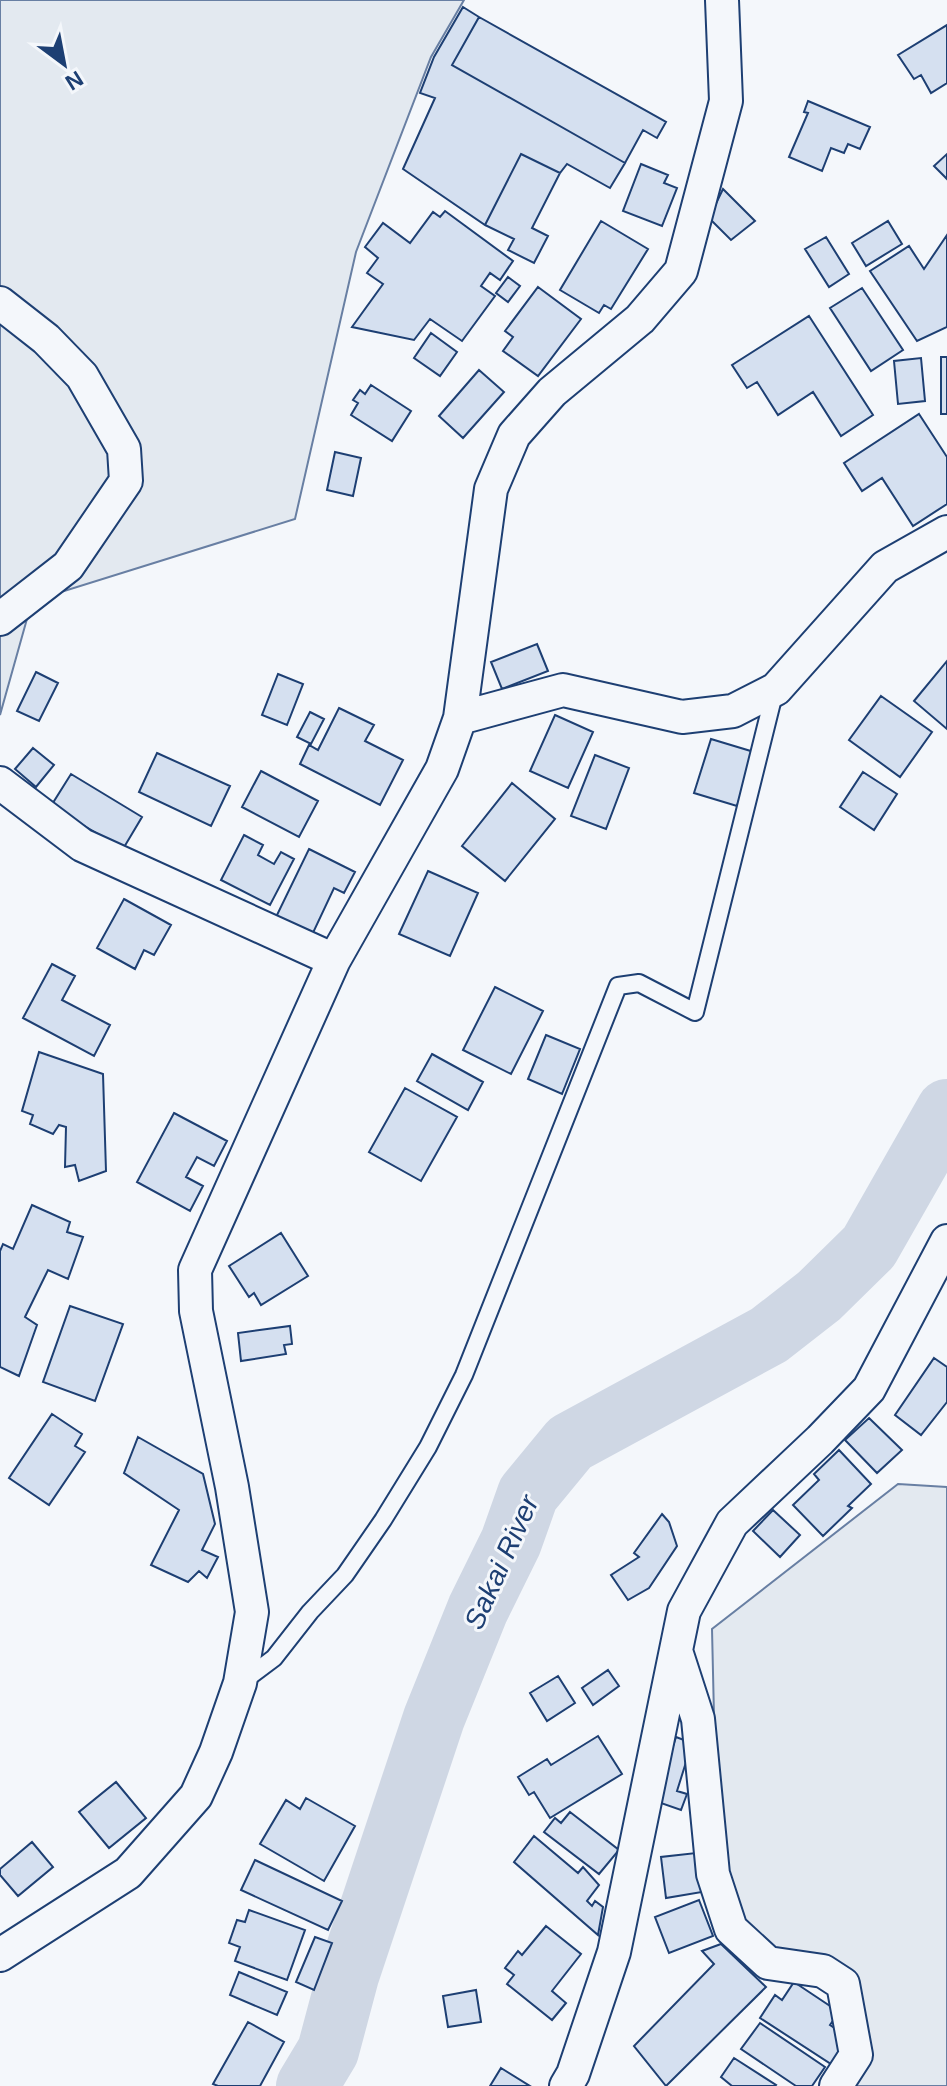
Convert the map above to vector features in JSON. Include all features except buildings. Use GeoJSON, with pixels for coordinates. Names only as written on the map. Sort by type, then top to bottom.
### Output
{"type":"FeatureCollection","features":[{"type":"Feature","properties":{"kind":"street"},"geometry":{"type":"LineString","coordinates":[[0,1955],[128,1873],[196,1796],[216,1752],[240,1683],[252,1612],[232,1487],[196,1311],[195,1270],[334,960],[442,769],[460,718],[491,489],[514,435],[552,392],[640,319],[681,271],[726,101],[722,0]]}},
{"type":"Feature","properties":{"kind":"street"},"geometry":{"type":"LineString","coordinates":[[0,303],[46,339],[82,376],[124,449],[126,481],[68,566],[0,619]]}},
{"type":"Feature","properties":{"kind":"street"},"geometry":{"type":"LineString","coordinates":[[460,718],[563,690],[682,717],[733,711],[776,689],[885,567],[947,532]]}},
{"type":"Feature","properties":{"kind":"street"},"geometry":{"type":"LineString","coordinates":[[0,783],[82,845],[334,960]]}},
{"type":"Feature","properties":{"kind":"street"},"geometry":{"type":"LineString","coordinates":[[580,2082],[614,1952],[684,1611],[732,1523],[869,1389],[947,1241]]}},
{"type":"Feature","properties":{"kind":"street"},"geometry":{"type":"LineString","coordinates":[[676,1650],[698,1719],[713,1874],[731,1929],[768,1963],[823,1971],[843,1984],[856,2055],[836,2086]]}},
{"type":"Feature","properties":{"kind":"lane"},"geometry":{"type":"LineString","coordinates":[[240,1683],[274,1658],[310,1612],[345,1575],[428,1447],[464,1375],[618,986],[639,983],[695,1012],[776,689]]}},
{"type":"Feature","properties":{"kind":"shaded area"},"geometry":{"type":"Polygon","coordinates":[[[0,0],[464,0],[431,57],[356,252],[295,519],[32,601],[0,715],[0,0]]]}},
{"type":"Feature","properties":{"kind":"shaded area"},"geometry":{"type":"Polygon","coordinates":[[[898,1484],[947,1487],[947,2086],[848,2086],[864,2063],[856,1974],[755,1951],[718,1890],[712,1629],[898,1484]]]}},
{"type":"Feature","properties":{"kind":"waterway","name":"Sakai River"},"geometry":{"type":"LineString","coordinates":[[307,2086],[328,2051],[348,1976],[434,1718],[478,1609],[511,1542],[528,1494],[570,1443],[769,1335],[819,1296],[869,1247],[947,1110]]}}]}
